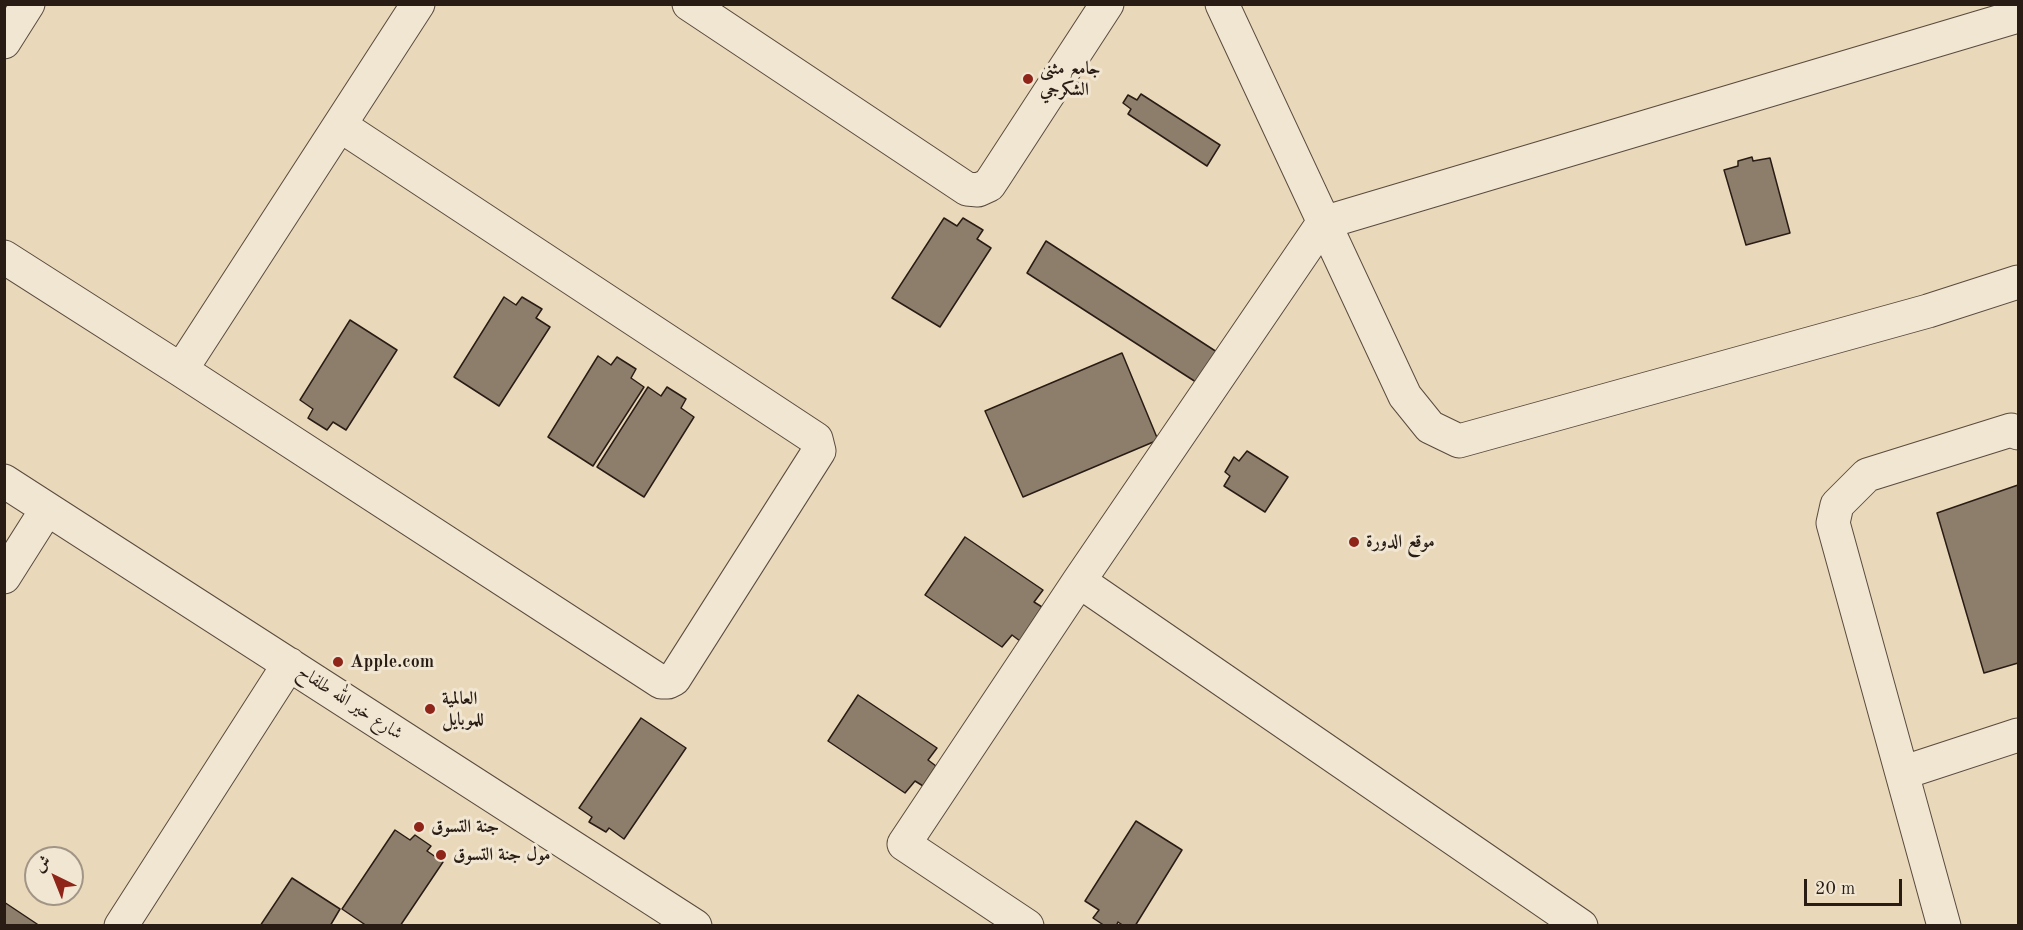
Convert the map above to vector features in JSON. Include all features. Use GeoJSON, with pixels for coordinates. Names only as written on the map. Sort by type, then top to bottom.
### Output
{"type":"FeatureCollection","features":[{"type":"Feature","properties":{"kind":"street"},"geometry":{"type":"LineString","coordinates":[[4,42],[28,4]]}},
{"type":"Feature","properties":{"kind":"street"},"geometry":{"type":"LineString","coordinates":[[181,370],[418,4]]}},
{"type":"Feature","properties":{"kind":"street"},"geometry":{"type":"LineString","coordinates":[[689,4],[967,189],[978,190],[989,185],[1107,4]]}},
{"type":"Feature","properties":{"kind":"street"},"geometry":{"type":"LineString","coordinates":[[1222,4],[1405,396],[1430,427],[1459,441],[1928,311],[2019,282]]}},
{"type":"Feature","properties":{"kind":"street"},"geometry":{"type":"LineString","coordinates":[[1027,926],[904,844],[1079,581],[1323,223],[2019,16]]}},
{"type":"Feature","properties":{"kind":"street"},"geometry":{"type":"LineString","coordinates":[[4,257],[661,682],[674,679],[819,451],[816,439],[341,126]]}},
{"type":"Feature","properties":{"kind":"street"},"geometry":{"type":"LineString","coordinates":[[1944,926],[1833,523],[1837,505],[1867,474],[2011,430],[2019,433]]}},
{"type":"Feature","properties":{"kind":"street","name":"شارع خير الله طلفاح"},"geometry":{"type":"LineString","coordinates":[[4,481],[695,926]]}},
{"type":"Feature","properties":{"kind":"street"},"geometry":{"type":"LineString","coordinates":[[4,577],[47,508]]}},
{"type":"Feature","properties":{"kind":"street"},"geometry":{"type":"LineString","coordinates":[[1079,581],[1581,926]]}},
{"type":"Feature","properties":{"kind":"street"},"geometry":{"type":"LineString","coordinates":[[121,926],[289,664]]}},
{"type":"Feature","properties":{"kind":"street"},"geometry":{"type":"LineString","coordinates":[[1902,773],[2019,735]]}},
{"type":"Feature","properties":{"kind":"building"},"geometry":{"type":"Polygon","coordinates":[[[1141,94],[1220,145],[1207,166],[1128,114],[1131,109],[1123,103],[1128,95],[1137,100],[1141,94]]]}},
{"type":"Feature","properties":{"kind":"building"},"geometry":{"type":"Polygon","coordinates":[[[1752,157],[1753,161],[1770,158],[1790,233],[1746,245],[1724,170],[1738,166],[1738,161],[1752,157]]]}},
{"type":"Feature","properties":{"kind":"building"},"geometry":{"type":"Polygon","coordinates":[[[944,218],[957,226],[963,218],[983,230],[977,239],[991,248],[940,327],[892,298],[944,218]]]}},
{"type":"Feature","properties":{"kind":"building"},"geometry":{"type":"Polygon","coordinates":[[[1046,241],[1220,354],[1199,384],[1027,273],[1046,241]]]}},
{"type":"Feature","properties":{"kind":"building"},"geometry":{"type":"Polygon","coordinates":[[[504,297],[516,305],[522,297],[542,309],[536,318],[550,327],[499,406],[454,377],[504,297]]]}},
{"type":"Feature","properties":{"kind":"building"},"geometry":{"type":"Polygon","coordinates":[[[350,320],[397,350],[346,430],[333,422],[327,430],[308,418],[313,409],[300,400],[350,320]]]}},
{"type":"Feature","properties":{"kind":"building"},"geometry":{"type":"Polygon","coordinates":[[[1122,353],[1158,440],[1023,497],[985,411],[1122,353]]]}},
{"type":"Feature","properties":{"kind":"building"},"geometry":{"type":"Polygon","coordinates":[[[598,356],[611,365],[617,357],[636,369],[631,378],[644,387],[593,466],[548,437],[598,356]]]}},
{"type":"Feature","properties":{"kind":"building"},"geometry":{"type":"Polygon","coordinates":[[[648,387],[661,396],[667,387],[686,399],[681,408],[694,417],[644,497],[597,467],[648,387]]]}},
{"type":"Feature","properties":{"kind":"building"},"geometry":{"type":"Polygon","coordinates":[[[1247,451],[1288,477],[1265,512],[1224,486],[1230,476],[1225,472],[1234,457],[1239,461],[1247,451]]]}},
{"type":"Feature","properties":{"kind":"building"},"geometry":{"type":"Polygon","coordinates":[[[2018,485],[2018,663],[1984,673],[1937,513],[2018,485]]]}},
{"type":"Feature","properties":{"kind":"building"},"geometry":{"type":"Polygon","coordinates":[[[965,537],[1043,590],[1034,602],[1042,607],[1020,641],[1012,635],[1002,647],[925,595],[965,537]]]}},
{"type":"Feature","properties":{"kind":"building"},"geometry":{"type":"Polygon","coordinates":[[[858,695],[937,748],[928,760],[936,766],[923,786],[915,781],[905,793],[828,741],[858,695]]]}},
{"type":"Feature","properties":{"kind":"building"},"geometry":{"type":"Polygon","coordinates":[[[641,718],[686,748],[624,839],[609,828],[606,832],[589,822],[592,817],[579,808],[641,718]]]}},
{"type":"Feature","properties":{"kind":"building"},"geometry":{"type":"Polygon","coordinates":[[[1136,821],[1182,850],[1135,926],[1124,926],[1118,922],[1116,926],[1105,926],[1093,918],[1099,910],[1085,901],[1136,821]]]}},
{"type":"Feature","properties":{"kind":"building"},"geometry":{"type":"Polygon","coordinates":[[[395,830],[410,840],[415,835],[431,846],[427,851],[443,862],[400,926],[367,926],[342,909],[395,830]]]}},
{"type":"Feature","properties":{"kind":"building"},"geometry":{"type":"Polygon","coordinates":[[[292,878],[340,909],[330,926],[260,926],[292,878]]]}},
{"type":"Feature","properties":{"kind":"building"},"geometry":{"type":"Polygon","coordinates":[[[4,902],[40,926],[4,926],[4,902]]]}},
{"type":"Feature","properties":{"kind":"place","name":"جامع مثنى الشكرجي"},"geometry":{"type":"Point","coordinates":[1028,79]}},
{"type":"Feature","properties":{"kind":"place","name":"موقع الدورة"},"geometry":{"type":"Point","coordinates":[1354,542]}},
{"type":"Feature","properties":{"kind":"place","name":"Apple.com"},"geometry":{"type":"Point","coordinates":[338,662]}},
{"type":"Feature","properties":{"kind":"place","name":"العالمية للموبايل"},"geometry":{"type":"Point","coordinates":[430,709]}},
{"type":"Feature","properties":{"kind":"place","name":"جنة التسوق"},"geometry":{"type":"Point","coordinates":[419,827]}},
{"type":"Feature","properties":{"kind":"place","name":"مول جنة التسوق"},"geometry":{"type":"Point","coordinates":[441,855]}}]}
